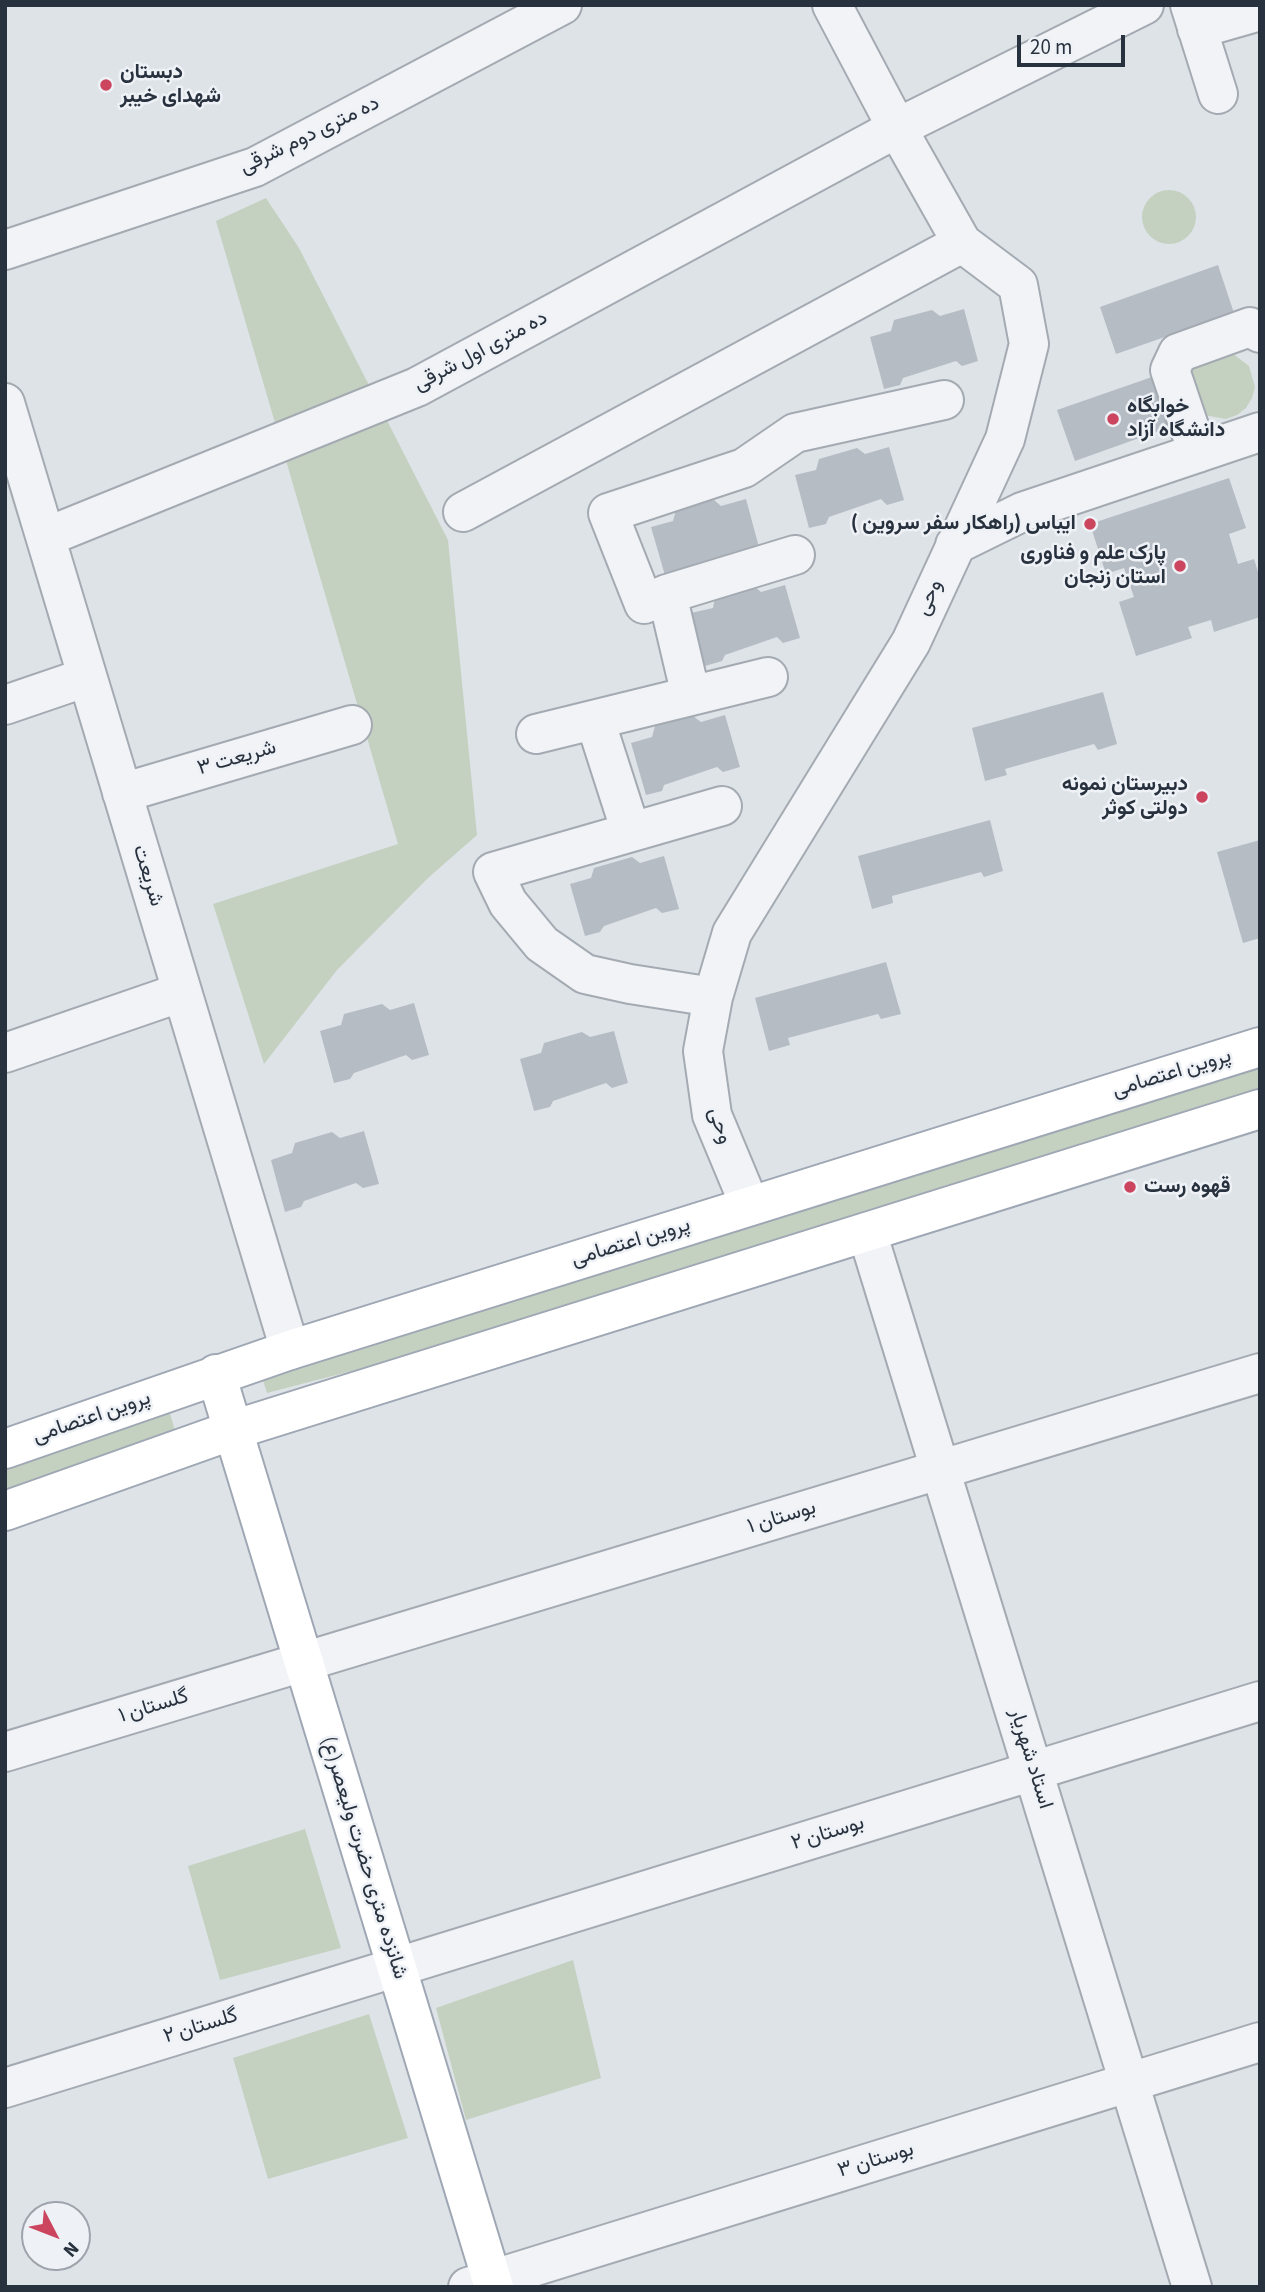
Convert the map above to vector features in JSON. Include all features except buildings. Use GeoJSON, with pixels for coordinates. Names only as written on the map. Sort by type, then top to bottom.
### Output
{"type":"FeatureCollection","features":[{"type":"Feature","properties":{"kind":"main road","name":"پروین اعتصامی"},"geometry":{"type":"LineString","coordinates":[[5,1449],[290,1350],[1260,1047]]}},
{"type":"Feature","properties":{"kind":"main road"},"geometry":{"type":"LineString","coordinates":[[5,1511],[233,1430],[1260,1110]]}},
{"type":"Feature","properties":{"kind":"main road","name":"شانزده متری حضرت ولیعصر(ع)"},"geometry":{"type":"LineString","coordinates":[[216,1374],[396,1967],[484,2284]]}},
{"type":"Feature","properties":{"kind":"street","name":"ده متری دوم شرقی"},"geometry":{"type":"LineString","coordinates":[[5,250],[255,167],[562,5]]}},
{"type":"Feature","properties":{"kind":"street","name":"وحی"},"geometry":{"type":"LineString","coordinates":[[750,1206],[712,1115],[703,1051],[713,997],[732,933],[911,642],[1006,439],[1028,344],[1018,285],[962,243],[832,5]]}},
{"type":"Feature","properties":{"kind":"street","name":"ده متری اول شرقی"},"geometry":{"type":"LineString","coordinates":[[46,537],[417,387],[897,128],[1144,5]]}},
{"type":"Feature","properties":{"kind":"street"},"geometry":{"type":"LineString","coordinates":[[1218,94],[1194,17],[1260,10]]}},
{"type":"Feature","properties":{"kind":"street"},"geometry":{"type":"LineString","coordinates":[[463,512],[962,243]]}},
{"type":"Feature","properties":{"kind":"street"},"geometry":{"type":"LineString","coordinates":[[1198,453],[1170,370],[1178,353],[1250,327],[1260,333]]}},
{"type":"Feature","properties":{"kind":"street"},"geometry":{"type":"LineString","coordinates":[[795,555],[667,594],[644,604],[608,513],[744,468],[795,433],[944,400]]}},
{"type":"Feature","properties":{"kind":"street","name":"شریعت"},"geometry":{"type":"LineString","coordinates":[[5,403],[290,1350]]}},
{"type":"Feature","properties":{"kind":"street"},"geometry":{"type":"LineString","coordinates":[[955,545],[1022,512],[1260,432]]}},
{"type":"Feature","properties":{"kind":"street"},"geometry":{"type":"LineString","coordinates":[[667,594],[691,696]]}},
{"type":"Feature","properties":{"kind":"street"},"geometry":{"type":"LineString","coordinates":[[5,705],[87,677]]}},
{"type":"Feature","properties":{"kind":"street"},"geometry":{"type":"LineString","coordinates":[[536,734],[768,677]]}},
{"type":"Feature","properties":{"kind":"street"},"geometry":{"type":"LineString","coordinates":[[595,720],[631,832]]}},
{"type":"Feature","properties":{"kind":"street","name":"شریعت ۳"},"geometry":{"type":"LineString","coordinates":[[122,793],[352,725]]}},
{"type":"Feature","properties":{"kind":"street"},"geometry":{"type":"LineString","coordinates":[[713,997],[585,974],[542,944],[508,902],[493,872],[722,806]]}},
{"type":"Feature","properties":{"kind":"street"},"geometry":{"type":"LineString","coordinates":[[5,1052],[182,992]]}},
{"type":"Feature","properties":{"kind":"street","name":"استاد شهریار"},"geometry":{"type":"LineString","coordinates":[[867,1232],[1192,2287]]}},
{"type":"Feature","properties":{"kind":"street","name":"بوستان ۱"},"geometry":{"type":"LineString","coordinates":[[303,1662],[1260,1373]]}},
{"type":"Feature","properties":{"kind":"street","name":"گلستان ۱"},"geometry":{"type":"LineString","coordinates":[[5,1752],[303,1662]]}},
{"type":"Feature","properties":{"kind":"street","name":"بوستان ۲"},"geometry":{"type":"LineString","coordinates":[[396,1967],[1260,1701]]}},
{"type":"Feature","properties":{"kind":"street","name":"گلستان ۲"},"geometry":{"type":"LineString","coordinates":[[5,2088],[396,1967]]}},
{"type":"Feature","properties":{"kind":"street","name":"بوستان ۳"},"geometry":{"type":"LineString","coordinates":[[484,2284],[1260,2042]]}},
{"type":"Feature","properties":{"kind":"green space"},"geometry":{"type":"Polygon","coordinates":[[[1169,190],[1188,198],[1196,217],[1188,236],[1169,244],[1150,236],[1142,217],[1150,198],[1169,190]]]}},
{"type":"Feature","properties":{"kind":"green space"},"geometry":{"type":"Polygon","coordinates":[[[266,198],[299,248],[448,540],[477,835],[428,878],[337,970],[264,1064],[213,904],[398,844],[216,221],[266,198]]]}},
{"type":"Feature","properties":{"kind":"green space"},"geometry":{"type":"Polygon","coordinates":[[[1232,353],[1249,366],[1255,387],[1252,398],[1246,408],[1226,419],[1204,415],[1188,376],[1193,366],[1232,353]]]}},
{"type":"Feature","properties":{"kind":"green space"},"geometry":{"type":"Polygon","coordinates":[[[1260,1066],[1260,1093],[867,1210],[633,1288],[440,1348],[267,1393],[261,1374],[1260,1066]]]}},
{"type":"Feature","properties":{"kind":"green space"},"geometry":{"type":"Polygon","coordinates":[[[169,1410],[175,1431],[5,1490],[5,1467],[169,1410]]]}},
{"type":"Feature","properties":{"kind":"green space"},"geometry":{"type":"Polygon","coordinates":[[[305,1829],[341,1948],[220,1980],[188,1866],[305,1829]]]}},
{"type":"Feature","properties":{"kind":"green space"},"geometry":{"type":"Polygon","coordinates":[[[573,1960],[601,2078],[466,2120],[436,2008],[573,1960]]]}},
{"type":"Feature","properties":{"kind":"green space"},"geometry":{"type":"Polygon","coordinates":[[[369,2014],[408,2138],[268,2179],[233,2058],[369,2014]]]}},
{"type":"Feature","properties":{"kind":"place","name":"دبستان شهدای خیبر"},"geometry":{"type":"Point","coordinates":[106,85]}},
{"type":"Feature","properties":{"kind":"place","name":"خوابگاه دانشگاه آزاد"},"geometry":{"type":"Point","coordinates":[1113,419]}},
{"type":"Feature","properties":{"kind":"place","name":"ایباس (راهکار سفر سروین )"},"geometry":{"type":"Point","coordinates":[1090,524]}},
{"type":"Feature","properties":{"kind":"place","name":"پارک علم و فناوری استان زنجان"},"geometry":{"type":"Point","coordinates":[1180,566]}},
{"type":"Feature","properties":{"kind":"place","name":"دبیرستان نمونه دولتی کوثر"},"geometry":{"type":"Point","coordinates":[1202,797]}},
{"type":"Feature","properties":{"kind":"place","name":"قهوه رست"},"geometry":{"type":"Point","coordinates":[1130,1187]}}]}
